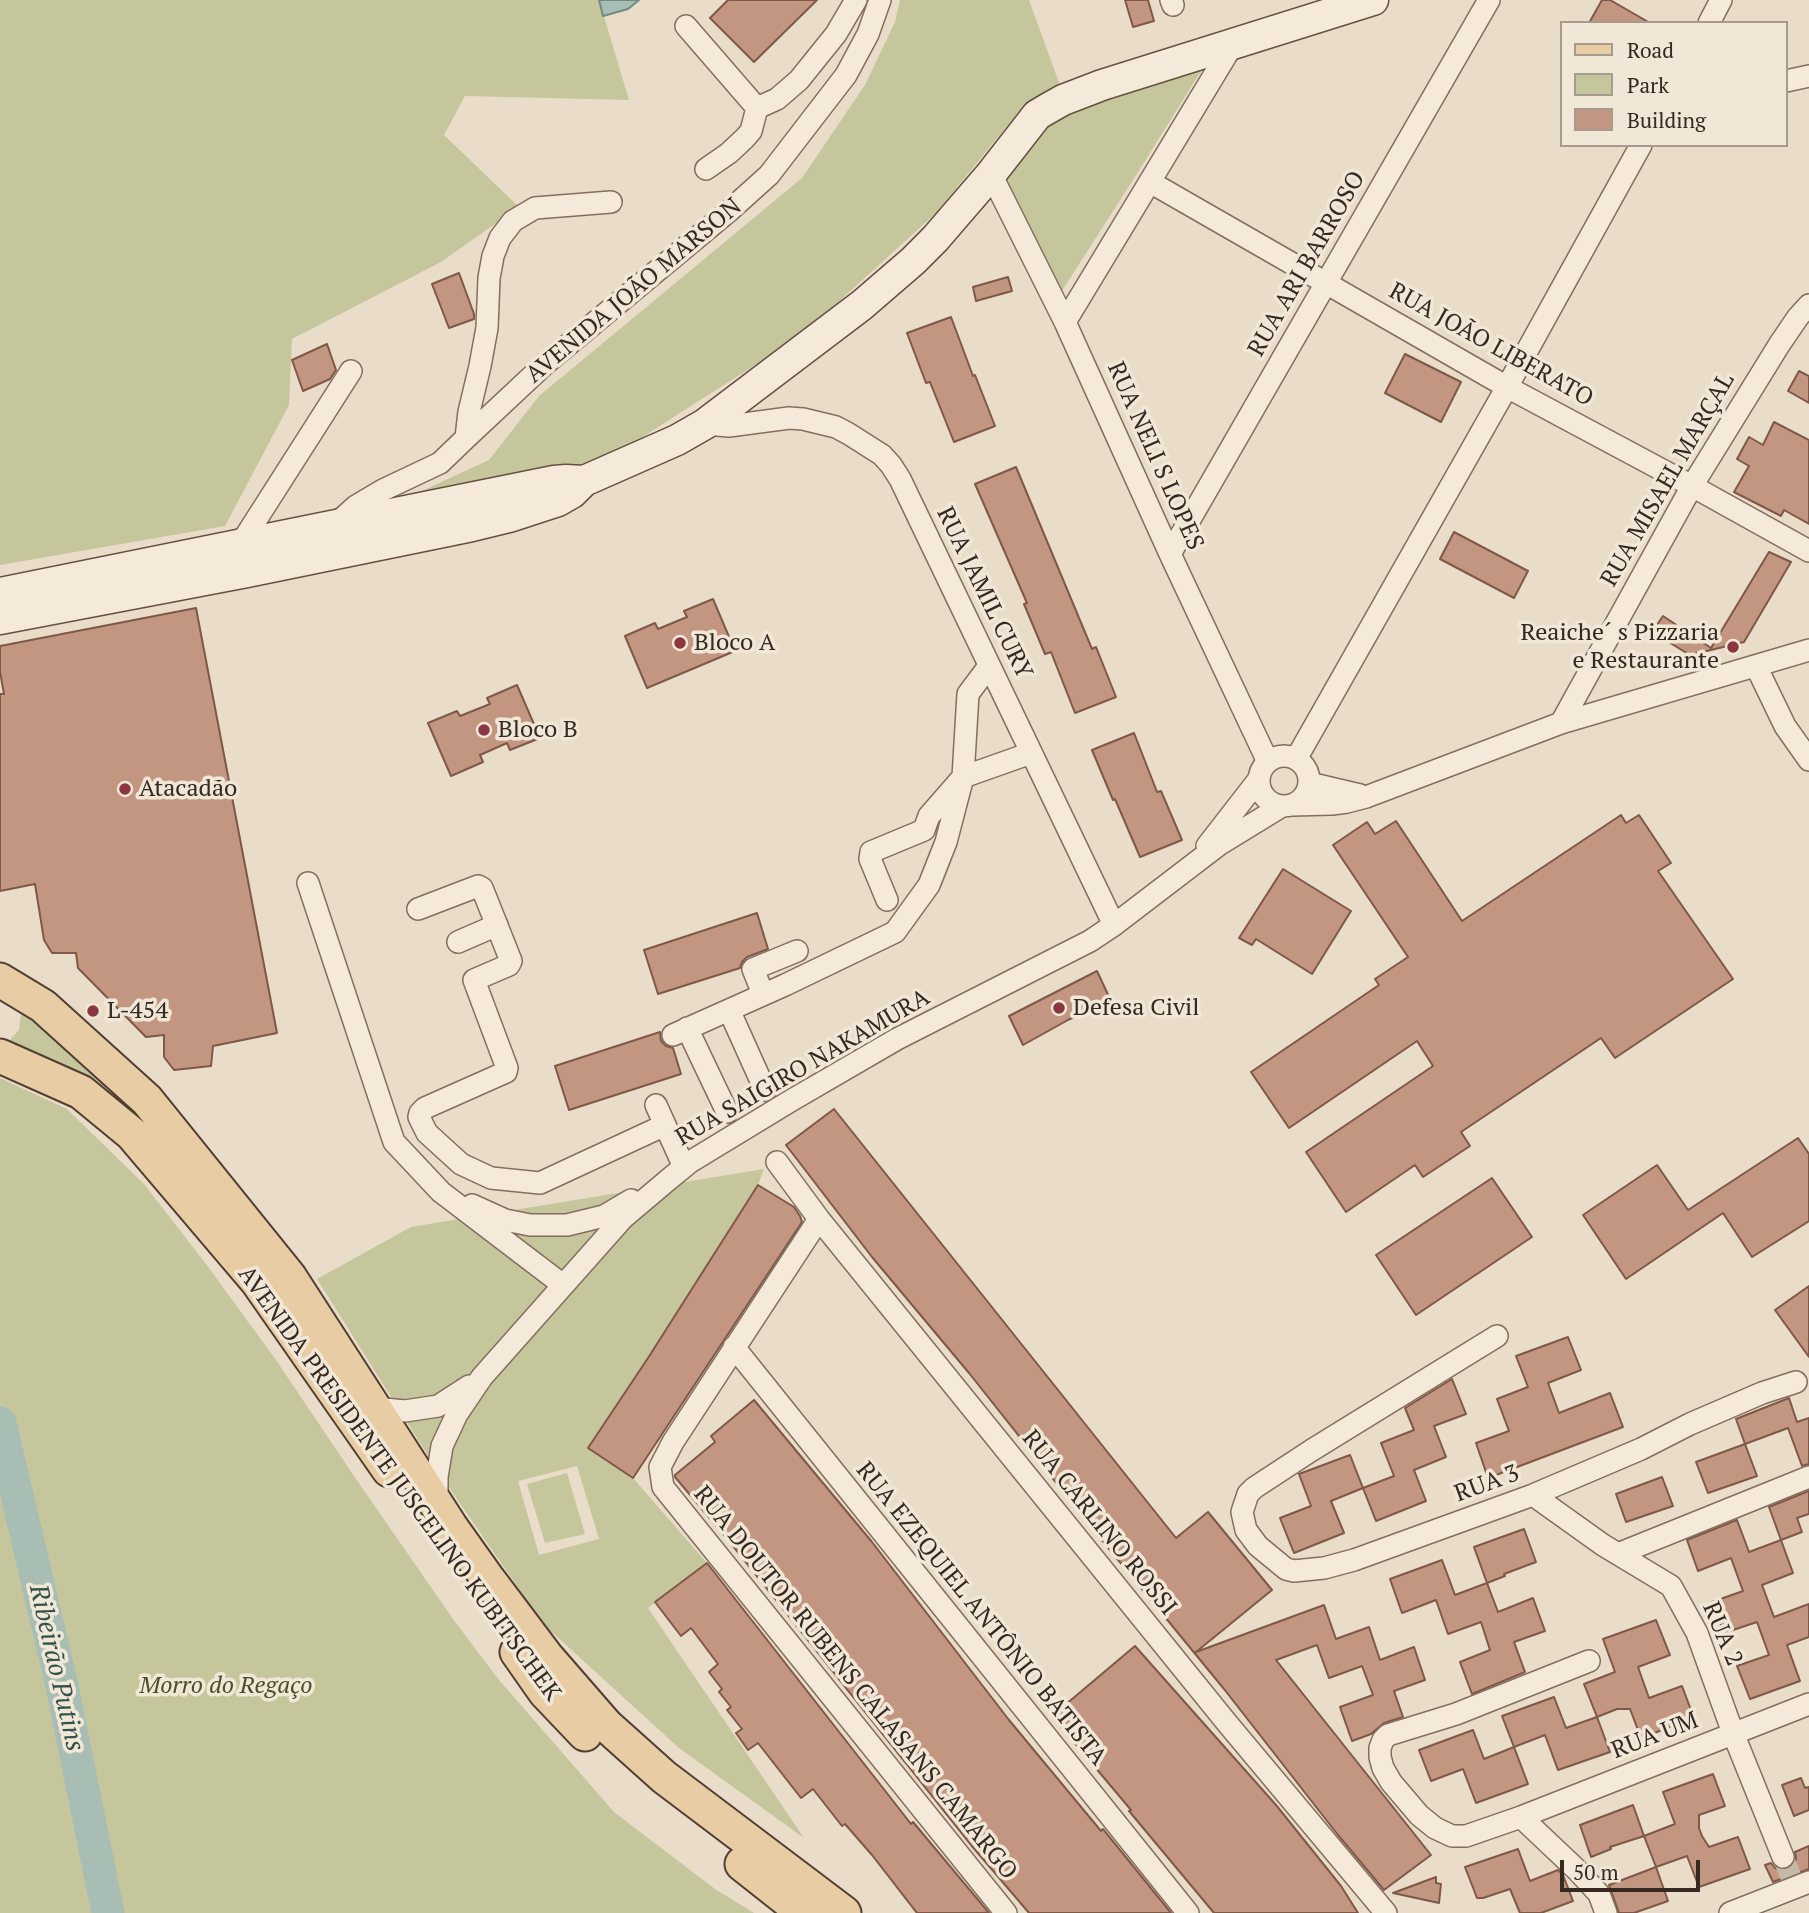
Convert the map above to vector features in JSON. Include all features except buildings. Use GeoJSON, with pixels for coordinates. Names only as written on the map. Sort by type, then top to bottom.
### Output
{"type":"FeatureCollection","features":[{"type":"Feature","properties":{"kind":"main road"},"geometry":{"type":"LineString","coordinates":[[0,619],[472,526],[558,501],[572,493],[584,481],[677,440],[705,424],[825,335],[906,268],[935,239],[1037,116],[1063,100],[1102,85],[1373,0]]}},
{"type":"Feature","properties":{"kind":"main road"},"geometry":{"type":"LineString","coordinates":[[0,593],[554,481],[584,481]]}},
{"type":"Feature","properties":{"kind":"main road"},"geometry":{"type":"LineString","coordinates":[[0,980],[0,989]]}},
{"type":"Feature","properties":{"kind":"main road","name":"AVENIDA PRESIDENTE JUSCELINO KUBITSCHEK"},"geometry":{"type":"LineString","coordinates":[[0,980],[43,1006],[147,1100],[289,1276],[488,1579],[546,1656],[606,1725],[664,1777],[844,1913]]}},
{"type":"Feature","properties":{"kind":"main road","name":"AVENIDA PRESIDENTE JUSCELINO KUBITSCHEK"},"geometry":{"type":"LineString","coordinates":[[0,1056],[82,1092],[132,1134],[257,1282],[545,1692],[579,1730],[647,1790],[804,1913]]}},
{"type":"Feature","properties":{"kind":"street"},"geometry":{"type":"LineString","coordinates":[[757,108],[777,99],[799,80],[836,34],[856,0]]}},
{"type":"Feature","properties":{"kind":"street","name":"AVENIDA JOÃO MARSON"},"geometry":{"type":"LineString","coordinates":[[333,527],[356,506],[440,463],[545,364],[729,211],[769,174],[846,75],[867,34],[880,0]]}},
{"type":"Feature","properties":{"kind":"street","name":"RUA ARI BARROSO"},"geometry":{"type":"LineString","coordinates":[[1170,554],[1489,0]]}},
{"type":"Feature","properties":{"kind":"street"},"geometry":{"type":"LineString","coordinates":[[1710,21],[1721,0]]}},
{"type":"Feature","properties":{"kind":"street"},"geometry":{"type":"LineString","coordinates":[[686,26],[757,108]]}},
{"type":"Feature","properties":{"kind":"street"},"geometry":{"type":"LineString","coordinates":[[1065,322],[1233,44]]}},
{"type":"Feature","properties":{"kind":"street"},"geometry":{"type":"LineString","coordinates":[[1788,81],[1809,76]]}},
{"type":"Feature","properties":{"kind":"street"},"geometry":{"type":"LineString","coordinates":[[706,169],[729,153],[751,131],[757,108]]}},
{"type":"Feature","properties":{"kind":"street"},"geometry":{"type":"LineString","coordinates":[[1296,759],[1640,147]]}},
{"type":"Feature","properties":{"kind":"street","name":"RUA NELI S LOPES"},"geometry":{"type":"LineString","coordinates":[[991,174],[1065,322],[1264,770]]}},
{"type":"Feature","properties":{"kind":"street","name":"RUA JOÃO LIBERATO"},"geometry":{"type":"LineString","coordinates":[[1150,182],[1507,387],[1692,485],[1809,551]]}},
{"type":"Feature","properties":{"kind":"street"},"geometry":{"type":"LineString","coordinates":[[466,438],[469,412],[481,366],[489,278],[500,238],[513,221],[535,208],[611,202]]}},
{"type":"Feature","properties":{"kind":"street","name":"RUA MISAEL MARÇAL"},"geometry":{"type":"LineString","coordinates":[[1561,723],[1692,485],[1779,345],[1809,305]]}},
{"type":"Feature","properties":{"kind":"street"},"geometry":{"type":"LineString","coordinates":[[240,545],[351,371]]}},
{"type":"Feature","properties":{"kind":"street","name":"RUA JAMIL CURY"},"geometry":{"type":"LineString","coordinates":[[705,424],[729,426],[789,418],[803,419],[836,427],[881,454],[891,465],[1114,925]]}},
{"type":"Feature","properties":{"kind":"street"},"geometry":{"type":"LineString","coordinates":[[1287,805],[1301,800],[1307,792],[1308,774],[1296,759],[1277,757],[1264,770],[1260,788],[1265,797],[1273,803],[1287,805],[1347,802],[1561,723],[1809,650]]}},
{"type":"Feature","properties":{"kind":"street"},"geometry":{"type":"LineString","coordinates":[[727,1112],[680,1032],[895,932],[929,885],[946,842],[963,777],[968,694],[989,666]]}},
{"type":"Feature","properties":{"kind":"street"},"geometry":{"type":"LineString","coordinates":[[1756,666],[1785,726],[1809,760]]}},
{"type":"Feature","properties":{"kind":"street"},"geometry":{"type":"LineString","coordinates":[[887,900],[870,859],[870,852],[924,830],[929,816],[963,777],[1031,753]]}},
{"type":"Feature","properties":{"kind":"street","name":"RUA SAIGIRO NAKAMURA"},"geometry":{"type":"LineString","coordinates":[[1195,862],[1264,770]]}},
{"type":"Feature","properties":{"kind":"street"},"geometry":{"type":"LineString","coordinates":[[1309,783],[1366,797]]}},
{"type":"Feature","properties":{"kind":"street","name":"RUA SAIGIRO NAKAMURA"},"geometry":{"type":"LineString","coordinates":[[437,1503],[437,1477],[442,1446],[457,1414],[482,1377],[623,1218],[676,1173],[792,1100],[897,1040],[1090,941],[1220,844],[1287,805]]}},
{"type":"Feature","properties":{"kind":"street"},"geometry":{"type":"LineString","coordinates":[[308,883],[394,1142],[441,1192],[563,1286]]}},
{"type":"Feature","properties":{"kind":"street"},"geometry":{"type":"LineString","coordinates":[[418,909],[478,886],[484,890],[511,961],[474,980],[507,1068],[506,1072],[419,1113],[427,1133],[461,1164],[492,1178],[540,1183],[665,1125]]}},
{"type":"Feature","properties":{"kind":"street"},"geometry":{"type":"LineString","coordinates":[[458,942],[497,925]]}},
{"type":"Feature","properties":{"kind":"street"},"geometry":{"type":"LineString","coordinates":[[763,994],[753,969],[797,951]]}},
{"type":"Feature","properties":{"kind":"street"},"geometry":{"type":"LineString","coordinates":[[729,1010],[765,1090]]}},
{"type":"Feature","properties":{"kind":"street"},"geometry":{"type":"LineString","coordinates":[[441,1192],[505,1220],[530,1225],[567,1225],[604,1216],[676,1173],[665,1125],[656,1105]]}},
{"type":"Feature","properties":{"kind":"street","name":"RUA CARLINO ROSSI"},"geometry":{"type":"LineString","coordinates":[[777,1162],[819,1219],[1227,1724],[1387,1913]]}},
{"type":"Feature","properties":{"kind":"street"},"geometry":{"type":"LineString","coordinates":[[734,1347],[819,1219]]}},
{"type":"Feature","properties":{"kind":"street","name":"RUA 3"},"geometry":{"type":"LineString","coordinates":[[1497,1336],[1312,1450],[1248,1494],[1242,1512],[1243,1521],[1258,1546],[1286,1569],[1294,1571],[1324,1568],[1354,1560],[1533,1495],[1762,1393],[1796,1382]]}},
{"type":"Feature","properties":{"kind":"street","name":"RUA DOUTOR RUBENS CALASANS CAMARGO"},"geometry":{"type":"LineString","coordinates":[[734,1347],[663,1459],[660,1468],[663,1487],[1006,1913]]}},
{"type":"Feature","properties":{"kind":"street","name":"RUA EZEQUIEL ANTÔNIO BATISTA"},"geometry":{"type":"LineString","coordinates":[[734,1347],[1188,1913]]}},
{"type":"Feature","properties":{"kind":"street","name":"RUA SAIGIRO NAKAMURA"},"geometry":{"type":"LineString","coordinates":[[374,1408],[405,1411],[438,1406],[482,1377]]}},
{"type":"Feature","properties":{"kind":"street"},"geometry":{"type":"LineString","coordinates":[[1618,1554],[1809,1477]]}},
{"type":"Feature","properties":{"kind":"street","name":"RUA 2"},"geometry":{"type":"LineString","coordinates":[[1533,1495],[1618,1554],[1671,1586],[1697,1633],[1733,1733],[1795,1876]]}},
{"type":"Feature","properties":{"kind":"street","name":"RUA UM"},"geometry":{"type":"LineString","coordinates":[[1588,1661],[1456,1714],[1388,1735],[1383,1740],[1380,1757],[1383,1768],[1391,1782],[1419,1815],[1435,1828],[1452,1836],[1466,1836],[1809,1704]]}},
{"type":"Feature","properties":{"kind":"street"},"geometry":{"type":"LineString","coordinates":[[1521,1817],[1599,1894],[1606,1913]]}},
{"type":"Feature","properties":{"kind":"street"},"geometry":{"type":"LineString","coordinates":[[1730,1913],[1795,1876]]}},
{"type":"Feature","properties":{"kind":"green space"},"geometry":{"type":"Polygon","coordinates":[[[0,0],[599,0],[629,100],[465,96],[444,135],[519,207],[441,262],[292,339],[289,405],[225,526],[0,565],[0,0]]]}},
{"type":"Feature","properties":{"kind":"green space"},"geometry":{"type":"Polygon","coordinates":[[[900,0],[1029,0],[1062,91],[1020,110],[936,213],[802,335],[630,445],[544,481],[387,507],[489,460],[539,396],[802,178],[865,85],[895,22],[900,0]]]}},
{"type":"Feature","properties":{"kind":"green space"},"geometry":{"type":"Polygon","coordinates":[[[1206,63],[1060,294],[1002,176],[1042,128],[1087,104],[1206,63]]]}},
{"type":"Feature","properties":{"kind":"green space"},"geometry":{"type":"Polygon","coordinates":[[[21,1014],[66,1043],[130,1105],[88,1078],[8,1042],[19,1030],[21,1014]]]}},
{"type":"Feature","properties":{"kind":"green space","name":"Morro do Regaço"},"geometry":{"type":"Polygon","coordinates":[[[0,1078],[67,1109],[144,1184],[276,1360],[453,1619],[499,1680],[614,1812],[715,1889],[754,1913],[0,1913],[0,1078]]]}},
{"type":"Feature","properties":{"kind":"green space"},"geometry":{"type":"Polygon","coordinates":[[[764,1169],[758,1185],[733,1225],[588,1447],[633,1478],[707,1563],[648,1608],[804,1838],[679,1748],[543,1624],[437,1470],[317,1279],[411,1227],[764,1169]],[[577,1466],[518,1481],[539,1555],[599,1539],[577,1466]]]}},
{"type":"Feature","properties":{"kind":"green space"},"geometry":{"type":"Polygon","coordinates":[[[567,1473],[585,1534],[545,1543],[527,1484],[567,1473]]]}},
{"type":"Feature","properties":{"kind":"shaded area"},"geometry":{"type":"Polygon","coordinates":[[[599,0],[639,0],[628,9],[603,16],[599,0]]]}},
{"type":"Feature","properties":{"kind":"waterway","name":"Ribeirão Putins"},"geometry":{"type":"LineString","coordinates":[[0,1423],[62,1686],[108,1913]]}},
{"type":"Feature","properties":{"kind":"tunnel"},"geometry":{"type":"LineString","coordinates":[[1783,1857],[1791,1877]]}},
{"type":"Feature","properties":{"kind":"place","name":"Bloco A"},"geometry":{"type":"Point","coordinates":[680,643]}},
{"type":"Feature","properties":{"kind":"place","name":"Reaiche´ s Pizzaria e Restaurante"},"geometry":{"type":"Point","coordinates":[1733,647]}},
{"type":"Feature","properties":{"kind":"place","name":"Bloco B"},"geometry":{"type":"Point","coordinates":[484,730]}},
{"type":"Feature","properties":{"kind":"place","name":"Atacadão"},"geometry":{"type":"Point","coordinates":[125,789]}},
{"type":"Feature","properties":{"kind":"place","name":"Defesa Civil"},"geometry":{"type":"Point","coordinates":[1059,1008]}},
{"type":"Feature","properties":{"kind":"place","name":"L-454"},"geometry":{"type":"Point","coordinates":[93,1011]}}]}
